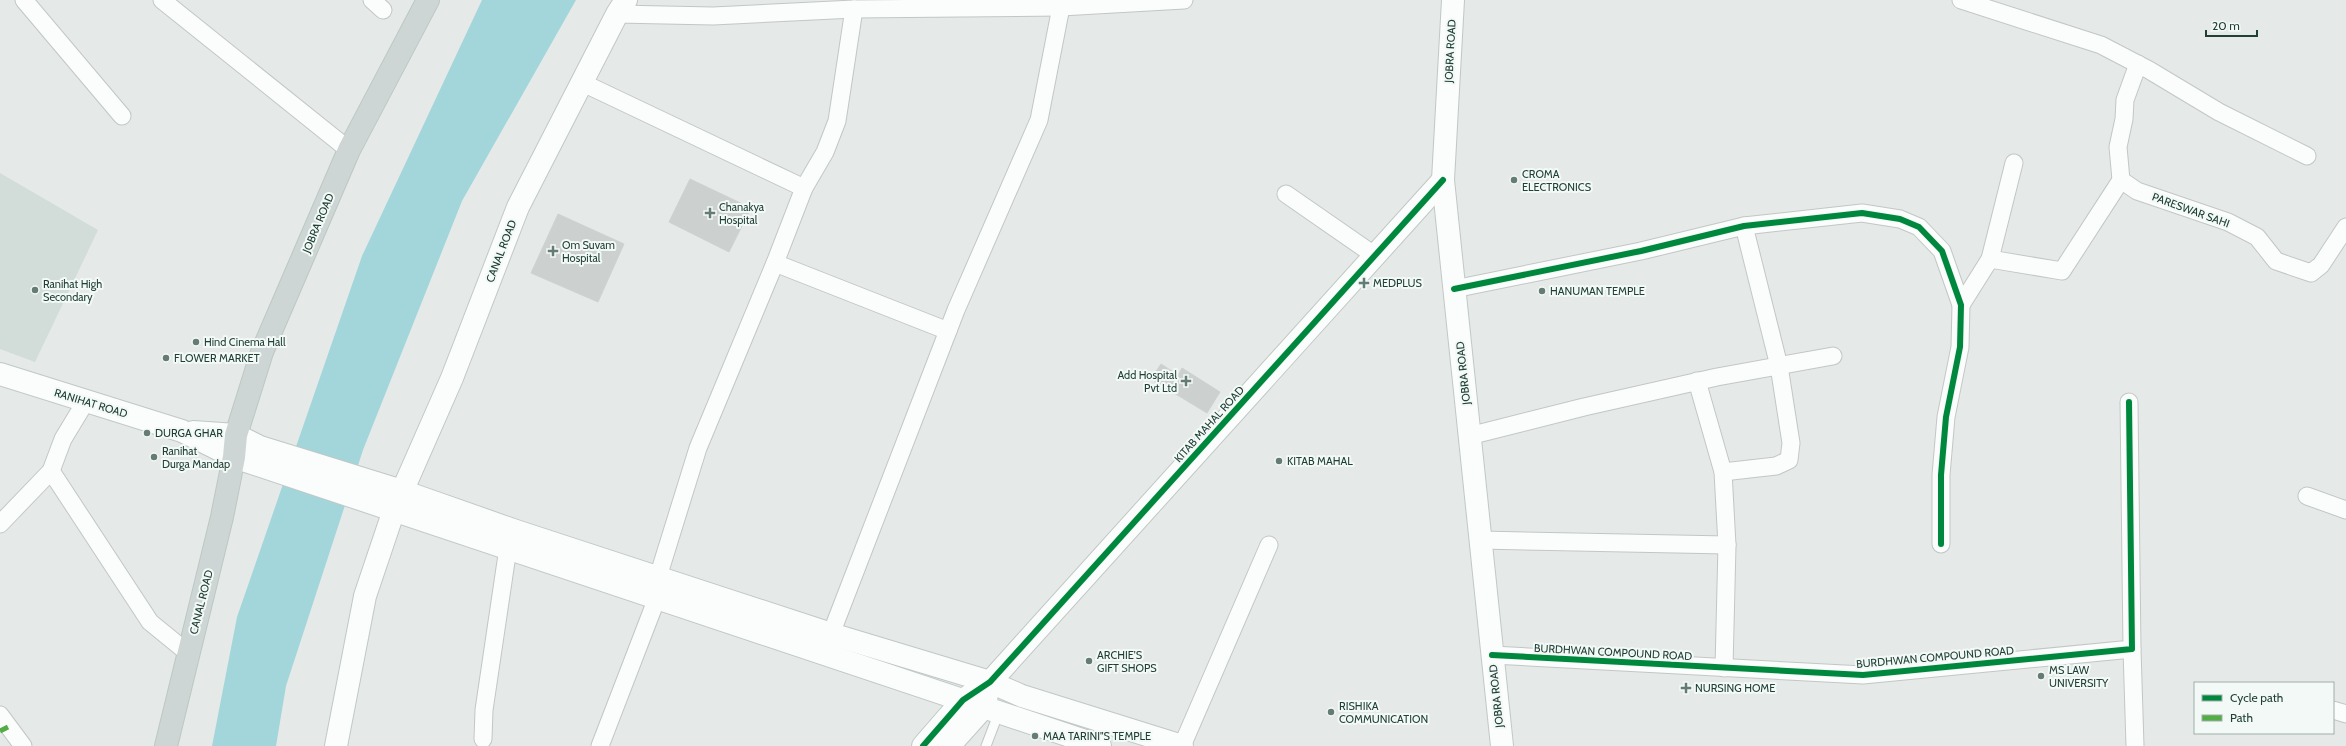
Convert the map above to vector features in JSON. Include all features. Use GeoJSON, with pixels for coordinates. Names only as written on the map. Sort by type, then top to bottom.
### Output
{"type":"FeatureCollection","features":[{"type":"Feature","properties":{"kind":"main road","name":"JOBRA ROAD"},"geometry":{"type":"LineString","coordinates":[[234,457],[236,435],[262,352],[349,150],[428,0]]}},
{"type":"Feature","properties":{"kind":"main road","name":"JOBRA ROAD"},"geometry":{"type":"LineString","coordinates":[[1453,0],[1443,180],[1502,746]]}},
{"type":"Feature","properties":{"kind":"main road","name":"CANAL ROAD"},"geometry":{"type":"LineString","coordinates":[[336,746],[365,596],[392,499],[452,378],[518,207],[621,7]]}},
{"type":"Feature","properties":{"kind":"main road","name":"KITAB MAHAL ROAD"},"geometry":{"type":"LineString","coordinates":[[923,746],[963,700],[990,682],[1443,180]]}},
{"type":"Feature","properties":{"kind":"main road","name":"RANIHAT ROAD"},"geometry":{"type":"LineString","coordinates":[[0,374],[182,431]]}},
{"type":"Feature","properties":{"kind":"main road"},"geometry":{"type":"LineString","coordinates":[[182,431],[236,435],[257,455]]}},
{"type":"Feature","properties":{"kind":"main road"},"geometry":{"type":"LineString","coordinates":[[182,431],[234,457],[257,455],[657,587],[963,700],[1100,746]]}},
{"type":"Feature","properties":{"kind":"main road","name":"CANAL ROAD"},"geometry":{"type":"LineString","coordinates":[[166,746],[234,457]]}},
{"type":"Feature","properties":{"kind":"main road"},"geometry":{"type":"LineString","coordinates":[[392,499],[508,548],[831,634],[990,682],[1022,696],[1182,746]]}},
{"type":"Feature","properties":{"kind":"main road"},"geometry":{"type":"LineString","coordinates":[[990,682],[992,709]]}},
{"type":"Feature","properties":{"kind":"main road"},"geometry":{"type":"LineString","coordinates":[[948,746],[992,709]]}},
{"type":"Feature","properties":{"kind":"street"},"geometry":{"type":"LineString","coordinates":[[24,0],[122,116]]}},
{"type":"Feature","properties":{"kind":"street"},"geometry":{"type":"LineString","coordinates":[[162,0],[349,150]]}},
{"type":"Feature","properties":{"kind":"street"},"geometry":{"type":"LineString","coordinates":[[621,7],[713,16],[854,9],[1061,7],[1184,0]]}},
{"type":"Feature","properties":{"kind":"street"},"geometry":{"type":"LineString","coordinates":[[1961,0],[2101,45],[2138,64],[2219,112],[2307,156]]}},
{"type":"Feature","properties":{"kind":"street"},"geometry":{"type":"LineString","coordinates":[[831,634],[948,331],[1039,120],[1061,7]]}},
{"type":"Feature","properties":{"kind":"street"},"geometry":{"type":"LineString","coordinates":[[600,746],[657,587],[698,448],[776,263],[804,188],[825,152],[838,121],[854,9]]}},
{"type":"Feature","properties":{"kind":"street"},"geometry":{"type":"LineString","coordinates":[[1990,260],[2062,271],[2121,180],[2118,147],[2124,119],[2125,100],[2138,64]]}},
{"type":"Feature","properties":{"kind":"street"},"geometry":{"type":"LineString","coordinates":[[583,83],[804,188]]}},
{"type":"Feature","properties":{"kind":"street"},"geometry":{"type":"LineString","coordinates":[[1961,305],[1990,260],[2014,162]]}},
{"type":"Feature","properties":{"kind":"street","name":"PARESWAR SAHI"},"geometry":{"type":"LineString","coordinates":[[2121,180],[2137,191],[2228,222],[2257,237],[2276,261],[2311,273],[2320,265],[2346,227]]}},
{"type":"Feature","properties":{"kind":"street"},"geometry":{"type":"LineString","coordinates":[[1286,194],[1374,255]]}},
{"type":"Feature","properties":{"kind":"street"},"geometry":{"type":"LineString","coordinates":[[1454,289],[1641,251],[1744,226],[1862,213],[1900,219],[1920,227],[1942,251],[1961,305],[1960,347],[1946,417],[1940,475],[1941,544]]}},
{"type":"Feature","properties":{"kind":"street"},"geometry":{"type":"LineString","coordinates":[[1723,472],[1776,466],[1789,460],[1791,444],[1779,366],[1744,226]]}},
{"type":"Feature","properties":{"kind":"street"},"geometry":{"type":"LineString","coordinates":[[776,263],[948,331]]}},
{"type":"Feature","properties":{"kind":"street"},"geometry":{"type":"LineString","coordinates":[[1469,436],[1697,381],[1833,356]]}},
{"type":"Feature","properties":{"kind":"street"},"geometry":{"type":"LineString","coordinates":[[1697,381],[1723,472],[1727,544],[1724,668]]}},
{"type":"Feature","properties":{"kind":"street"},"geometry":{"type":"LineString","coordinates":[[0,524],[51,471],[63,439],[86,401]]}},
{"type":"Feature","properties":{"kind":"street"},"geometry":{"type":"LineString","coordinates":[[2129,402],[2132,649],[2135,746]]}},
{"type":"Feature","properties":{"kind":"street"},"geometry":{"type":"LineString","coordinates":[[51,471],[150,622],[188,653]]}},
{"type":"Feature","properties":{"kind":"street"},"geometry":{"type":"LineString","coordinates":[[2307,496],[2346,510]]}},
{"type":"Feature","properties":{"kind":"street"},"geometry":{"type":"LineString","coordinates":[[1480,540],[1727,544]]}},
{"type":"Feature","properties":{"kind":"street"},"geometry":{"type":"LineString","coordinates":[[1182,746],[1269,545]]}},
{"type":"Feature","properties":{"kind":"street"},"geometry":{"type":"LineString","coordinates":[[483,740],[484,710],[508,548]]}},
{"type":"Feature","properties":{"kind":"street","name":"BURDHWAN COMPOUND ROAD"},"geometry":{"type":"LineString","coordinates":[[1492,656],[1863,675],[2132,649]]}},
{"type":"Feature","properties":{"kind":"street"},"geometry":{"type":"LineString","coordinates":[[2334,710],[2346,714]]}},
{"type":"Feature","properties":{"kind":"street"},"geometry":{"type":"LineString","coordinates":[[3,724],[23,746]]}},
{"type":"Feature","properties":{"kind":"lane"},"geometry":{"type":"LineString","coordinates":[[986,746],[992,709]]}},
{"type":"Feature","properties":{"kind":"shaded area","name":"Ranihat High Secondary"},"geometry":{"type":"Polygon","coordinates":[[[0,173],[98,230],[35,362],[0,349],[0,173]]]}},
{"type":"Feature","properties":{"kind":"water"},"geometry":{"type":"Polygon","coordinates":[[[482,0],[576,0],[462,201],[363,450],[286,686],[276,746],[212,746],[237,617],[362,256],[482,0]]]}},
{"type":"Feature","properties":{"kind":"building"},"geometry":{"type":"Polygon","coordinates":[[[690,179],[751,208],[729,252],[669,222],[690,179]]]}},
{"type":"Feature","properties":{"kind":"building"},"geometry":{"type":"Polygon","coordinates":[[[558,214],[624,244],[598,302],[531,273],[558,214]]]}},
{"type":"Feature","properties":{"kind":"building"},"geometry":{"type":"Polygon","coordinates":[[[1161,364],[1178,375],[1182,368],[1220,392],[1207,413],[1151,379],[1161,364]]]}},
{"type":"Feature","properties":{"kind":"marked path"},"geometry":{"type":"LineString","coordinates":[[0,731],[8,727]]}},
{"type":"Feature","properties":{"kind":"cycle path"},"geometry":{"type":"LineString","coordinates":[[923,746],[963,700],[990,682],[1443,180]]}},
{"type":"Feature","properties":{"kind":"cycle path"},"geometry":{"type":"LineString","coordinates":[[1454,289],[1641,251],[1744,226],[1862,213],[1900,219],[1919,227],[1942,251],[1961,305],[1960,347],[1946,417],[1941,475],[1941,544]]}},
{"type":"Feature","properties":{"kind":"cycle path"},"geometry":{"type":"LineString","coordinates":[[1492,655],[1863,675],[2132,649],[2129,402]]}},
{"type":"Feature","properties":{"kind":"place","name":"CROMA ELECTRONICS"},"geometry":{"type":"Point","coordinates":[1514,180]}},
{"type":"Feature","properties":{"kind":"place","name":"Chanakya Hospital"},"geometry":{"type":"Point","coordinates":[710,213]}},
{"type":"Feature","properties":{"kind":"place","name":"Om Suvam Hospital"},"geometry":{"type":"Point","coordinates":[553,251]}},
{"type":"Feature","properties":{"kind":"place","name":"MEDPLUS"},"geometry":{"type":"Point","coordinates":[1364,283]}},
{"type":"Feature","properties":{"kind":"place","name":"Ranihat High Secondary"},"geometry":{"type":"Point","coordinates":[35,290]}},
{"type":"Feature","properties":{"kind":"place","name":"HANUMAN TEMPLE"},"geometry":{"type":"Point","coordinates":[1542,291]}},
{"type":"Feature","properties":{"kind":"place","name":"Hind Cinema Hall"},"geometry":{"type":"Point","coordinates":[196,342]}},
{"type":"Feature","properties":{"kind":"place","name":"FLOWER MARKET"},"geometry":{"type":"Point","coordinates":[166,358]}},
{"type":"Feature","properties":{"kind":"place","name":"Add Hospital Pvt Ltd"},"geometry":{"type":"Point","coordinates":[1186,381]}},
{"type":"Feature","properties":{"kind":"place","name":"DURGA GHAR"},"geometry":{"type":"Point","coordinates":[147,433]}},
{"type":"Feature","properties":{"kind":"place","name":"Ranihat Durga Mandap"},"geometry":{"type":"Point","coordinates":[154,457]}},
{"type":"Feature","properties":{"kind":"place","name":"KITAB MAHAL"},"geometry":{"type":"Point","coordinates":[1279,461]}},
{"type":"Feature","properties":{"kind":"place","name":"ARCHIE'S GIFT SHOPS"},"geometry":{"type":"Point","coordinates":[1089,661]}},
{"type":"Feature","properties":{"kind":"place","name":"MS LAW UNIVERSITY"},"geometry":{"type":"Point","coordinates":[2041,676]}},
{"type":"Feature","properties":{"kind":"place","name":"NURSING HOME"},"geometry":{"type":"Point","coordinates":[1686,688]}},
{"type":"Feature","properties":{"kind":"place","name":"RISHIKA COMMUNICATION"},"geometry":{"type":"Point","coordinates":[1331,712]}},
{"type":"Feature","properties":{"kind":"place","name":"MAA TARINI\"S TEMPLE"},"geometry":{"type":"Point","coordinates":[1035,736]}}]}
